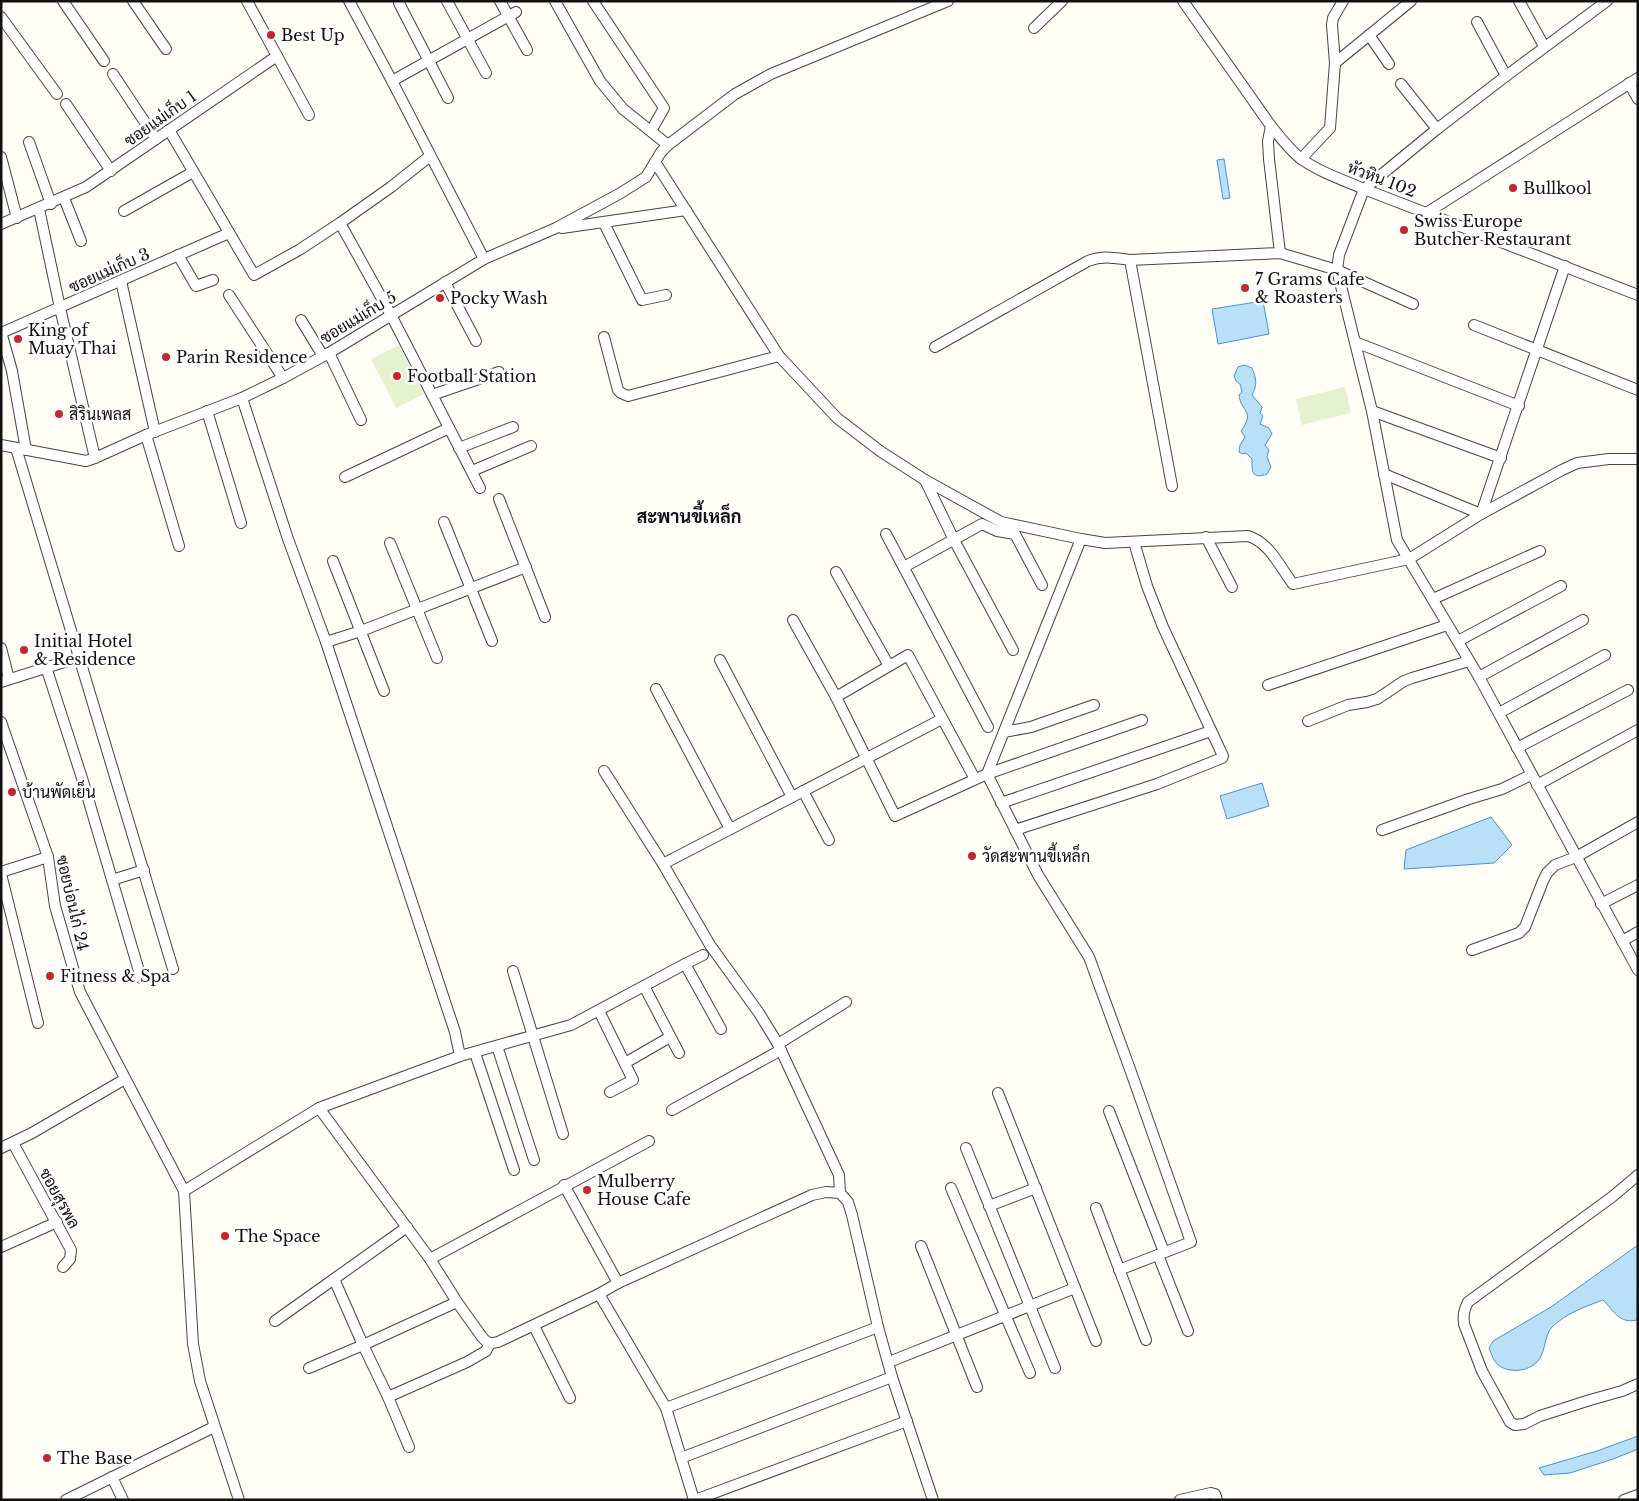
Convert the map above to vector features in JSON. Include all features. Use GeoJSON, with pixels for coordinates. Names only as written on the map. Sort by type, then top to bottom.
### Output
{"type":"FeatureCollection","features":[{"type":"Feature","properties":{"kind":"street"},"geometry":{"type":"LineString","coordinates":[[63,1],[104,61]]}},
{"type":"Feature","properties":{"kind":"street"},"geometry":{"type":"LineString","coordinates":[[133,1],[166,49]]}},
{"type":"Feature","properties":{"kind":"street"},"geometry":{"type":"LineString","coordinates":[[247,1],[308,116]]}},
{"type":"Feature","properties":{"kind":"street"},"geometry":{"type":"LineString","coordinates":[[349,1],[484,259]]}},
{"type":"Feature","properties":{"kind":"street"},"geometry":{"type":"LineString","coordinates":[[447,1],[486,73]]}},
{"type":"Feature","properties":{"kind":"street"},"geometry":{"type":"LineString","coordinates":[[500,1],[512,15],[528,50]]}},
{"type":"Feature","properties":{"kind":"street"},"geometry":{"type":"LineString","coordinates":[[555,1],[600,81],[623,109],[668,145]]}},
{"type":"Feature","properties":{"kind":"street"},"geometry":{"type":"LineString","coordinates":[[593,1],[664,108],[652,131]]}},
{"type":"Feature","properties":{"kind":"street","name":"ซอยแม่เก็บ 5"},"geometry":{"type":"LineString","coordinates":[[1,445],[81,462],[242,398],[326,354],[484,259],[556,228],[619,194],[646,177],[668,145],[735,94],[759,80],[948,1]]}},
{"type":"Feature","properties":{"kind":"street"},"geometry":{"type":"LineString","coordinates":[[1034,28],[1062,1]]}},
{"type":"Feature","properties":{"kind":"street","name":"หัวหิน 102"},"geometry":{"type":"LineString","coordinates":[[1183,1],[1271,126],[1287,145],[1302,158],[1332,175],[1364,189],[1565,266],[1635,290]]}},
{"type":"Feature","properties":{"kind":"street"},"geometry":{"type":"LineString","coordinates":[[1302,158],[1330,128],[1335,63],[1333,18],[1343,1]]}},
{"type":"Feature","properties":{"kind":"street"},"geometry":{"type":"LineString","coordinates":[[1335,63],[1411,1]]}},
{"type":"Feature","properties":{"kind":"street"},"geometry":{"type":"LineString","coordinates":[[1519,1],[1544,46]]}},
{"type":"Feature","properties":{"kind":"street"},"geometry":{"type":"LineString","coordinates":[[1607,1],[1594,5],[1364,189],[1339,255],[1337,270],[1372,412],[1397,540],[1479,677],[1638,970]]}},
{"type":"Feature","properties":{"kind":"street"},"geometry":{"type":"LineString","coordinates":[[399,3],[448,98]]}},
{"type":"Feature","properties":{"kind":"street"},"geometry":{"type":"LineString","coordinates":[[392,81],[512,15]]}},
{"type":"Feature","properties":{"kind":"street"},"geometry":{"type":"LineString","coordinates":[[1,17],[57,94]]}},
{"type":"Feature","properties":{"kind":"street"},"geometry":{"type":"LineString","coordinates":[[1477,22],[1506,76]]}},
{"type":"Feature","properties":{"kind":"street"},"geometry":{"type":"LineString","coordinates":[[1369,35],[1389,64]]}},
{"type":"Feature","properties":{"kind":"street","name":"ซอยแม่เก็บ 1"},"geometry":{"type":"LineString","coordinates":[[1,224],[51,204],[86,187],[277,56]]}},
{"type":"Feature","properties":{"kind":"street"},"geometry":{"type":"LineString","coordinates":[[113,74],[156,139]]}},
{"type":"Feature","properties":{"kind":"street"},"geometry":{"type":"LineString","coordinates":[[1428,212],[1633,80],[1638,99]]}},
{"type":"Feature","properties":{"kind":"street"},"geometry":{"type":"LineString","coordinates":[[1401,84],[1437,129]]}},
{"type":"Feature","properties":{"kind":"street"},"geometry":{"type":"LineString","coordinates":[[66,104],[111,171]]}},
{"type":"Feature","properties":{"kind":"street"},"geometry":{"type":"LineString","coordinates":[[1271,126],[1268,141],[1269,159],[1280,253]]}},
{"type":"Feature","properties":{"kind":"street"},"geometry":{"type":"LineString","coordinates":[[169,130],[254,275],[340,224],[430,156]]}},
{"type":"Feature","properties":{"kind":"street"},"geometry":{"type":"LineString","coordinates":[[30,142],[51,204]]}},
{"type":"Feature","properties":{"kind":"street"},"geometry":{"type":"LineString","coordinates":[[1,157],[17,218]]}},
{"type":"Feature","properties":{"kind":"street"},"geometry":{"type":"LineString","coordinates":[[655,162],[779,356],[838,418],[880,451],[925,480],[1001,522],[1105,543],[1248,536],[1265,546],[1293,584],[1409,559],[1482,514],[1577,463],[1609,459],[1638,459]]}},
{"type":"Feature","properties":{"kind":"street"},"geometry":{"type":"LineString","coordinates":[[124,211],[193,172]]}},
{"type":"Feature","properties":{"kind":"street"},"geometry":{"type":"LineString","coordinates":[[64,198],[80,241]]}},
{"type":"Feature","properties":{"kind":"street"},"geometry":{"type":"LineString","coordinates":[[39,209],[95,458]]}},
{"type":"Feature","properties":{"kind":"street"},"geometry":{"type":"LineString","coordinates":[[556,228],[604,223],[686,210]]}},
{"type":"Feature","properties":{"kind":"street"},"geometry":{"type":"LineString","coordinates":[[604,223],[642,300],[666,294]]}},
{"type":"Feature","properties":{"kind":"street"},"geometry":{"type":"LineString","coordinates":[[340,224],[391,315],[480,488]]}},
{"type":"Feature","properties":{"kind":"street","name":"ซอยแม่เก็บ 3"},"geometry":{"type":"LineString","coordinates":[[1,333],[229,233]]}},
{"type":"Feature","properties":{"kind":"street"},"geometry":{"type":"LineString","coordinates":[[935,347],[1088,261],[1097,258],[1109,257],[1130,260],[1280,253],[1337,270],[1413,304]]}},
{"type":"Feature","properties":{"kind":"street"},"geometry":{"type":"LineString","coordinates":[[178,255],[196,286],[213,280]]}},
{"type":"Feature","properties":{"kind":"street"},"geometry":{"type":"LineString","coordinates":[[1130,260],[1172,486]]}},
{"type":"Feature","properties":{"kind":"street"},"geometry":{"type":"LineString","coordinates":[[1482,514],[1565,266]]}},
{"type":"Feature","properties":{"kind":"street"},"geometry":{"type":"LineString","coordinates":[[121,281],[150,434],[179,546]]}},
{"type":"Feature","properties":{"kind":"street"},"geometry":{"type":"LineString","coordinates":[[444,282],[476,341]]}},
{"type":"Feature","properties":{"kind":"street"},"geometry":{"type":"LineString","coordinates":[[229,295],[283,378]]}},
{"type":"Feature","properties":{"kind":"street"},"geometry":{"type":"LineString","coordinates":[[301,320],[326,354],[361,420]]}},
{"type":"Feature","properties":{"kind":"street"},"geometry":{"type":"LineString","coordinates":[[1474,326],[1638,390]]}},
{"type":"Feature","properties":{"kind":"street"},"geometry":{"type":"LineString","coordinates":[[1,333],[12,371],[21,449],[80,657],[173,969]]}},
{"type":"Feature","properties":{"kind":"street"},"geometry":{"type":"LineString","coordinates":[[604,337],[618,390],[628,396],[779,356]]}},
{"type":"Feature","properties":{"kind":"street"},"geometry":{"type":"LineString","coordinates":[[1355,342],[1519,406]]}},
{"type":"Feature","properties":{"kind":"street"},"geometry":{"type":"LineString","coordinates":[[432,395],[499,372]]}},
{"type":"Feature","properties":{"kind":"street"},"geometry":{"type":"LineString","coordinates":[[242,398],[288,539],[326,642],[455,1032],[460,1056]]}},
{"type":"Feature","properties":{"kind":"street"},"geometry":{"type":"LineString","coordinates":[[207,411],[241,524]]}},
{"type":"Feature","properties":{"kind":"street"},"geometry":{"type":"LineString","coordinates":[[1372,412],[1501,458]]}},
{"type":"Feature","properties":{"kind":"street"},"geometry":{"type":"LineString","coordinates":[[460,448],[512,427]]}},
{"type":"Feature","properties":{"kind":"street"},"geometry":{"type":"LineString","coordinates":[[345,477],[449,428]]}},
{"type":"Feature","properties":{"kind":"street"},"geometry":{"type":"LineString","coordinates":[[472,472],[531,446]]}},
{"type":"Feature","properties":{"kind":"street"},"geometry":{"type":"LineString","coordinates":[[1384,474],[1482,514]]}},
{"type":"Feature","properties":{"kind":"street"},"geometry":{"type":"LineString","coordinates":[[925,480],[954,540],[1013,650]]}},
{"type":"Feature","properties":{"kind":"street"},"geometry":{"type":"LineString","coordinates":[[499,499],[545,617]]}},
{"type":"Feature","properties":{"kind":"street"},"geometry":{"type":"LineString","coordinates":[[444,522],[492,641]]}},
{"type":"Feature","properties":{"kind":"street"},"geometry":{"type":"LineString","coordinates":[[904,567],[982,524],[997,531],[1014,534],[1042,585]]}},
{"type":"Feature","properties":{"kind":"street"},"geometry":{"type":"LineString","coordinates":[[886,534],[988,727]]}},
{"type":"Feature","properties":{"kind":"street"},"geometry":{"type":"LineString","coordinates":[[1206,538],[1232,587]]}},
{"type":"Feature","properties":{"kind":"street"},"geometry":{"type":"LineString","coordinates":[[1081,539],[987,774],[1038,875],[1089,957],[1191,1242],[1120,1270]]}},
{"type":"Feature","properties":{"kind":"street"},"geometry":{"type":"LineString","coordinates":[[1015,830],[1157,784],[1221,760],[1223,756],[1163,627],[1146,586],[1134,542]]}},
{"type":"Feature","properties":{"kind":"street"},"geometry":{"type":"LineString","coordinates":[[390,543],[437,658]]}},
{"type":"Feature","properties":{"kind":"street"},"geometry":{"type":"LineString","coordinates":[[1433,599],[1540,551]]}},
{"type":"Feature","properties":{"kind":"street"},"geometry":{"type":"LineString","coordinates":[[333,561],[384,691]]}},
{"type":"Feature","properties":{"kind":"street"},"geometry":{"type":"LineString","coordinates":[[326,642],[361,632],[526,567]]}},
{"type":"Feature","properties":{"kind":"street"},"geometry":{"type":"LineString","coordinates":[[836,572],[889,666]]}},
{"type":"Feature","properties":{"kind":"street"},"geometry":{"type":"LineString","coordinates":[[1458,641],[1561,586]]}},
{"type":"Feature","properties":{"kind":"street"},"geometry":{"type":"LineString","coordinates":[[793,620],[836,698],[895,816],[987,774],[1142,720]]}},
{"type":"Feature","properties":{"kind":"street"},"geometry":{"type":"LineString","coordinates":[[1479,677],[1583,620]]}},
{"type":"Feature","properties":{"kind":"street"},"geometry":{"type":"LineString","coordinates":[[1268,684],[1447,625]]}},
{"type":"Feature","properties":{"kind":"street"},"geometry":{"type":"LineString","coordinates":[[1,648],[5,680],[80,657]]}},
{"type":"Feature","properties":{"kind":"street"},"geometry":{"type":"LineString","coordinates":[[1499,713],[1605,654]]}},
{"type":"Feature","properties":{"kind":"street"},"geometry":{"type":"LineString","coordinates":[[836,698],[908,655],[975,779]]}},
{"type":"Feature","properties":{"kind":"street"},"geometry":{"type":"LineString","coordinates":[[720,660],[792,797]]}},
{"type":"Feature","properties":{"kind":"street"},"geometry":{"type":"LineString","coordinates":[[1308,721],[1348,705],[1377,699],[1404,681],[1412,678],[1469,661]]}},
{"type":"Feature","properties":{"kind":"street"},"geometry":{"type":"LineString","coordinates":[[46,667],[141,978]]}},
{"type":"Feature","properties":{"kind":"street"},"geometry":{"type":"LineString","coordinates":[[656,689],[730,829]]}},
{"type":"Feature","properties":{"kind":"street"},"geometry":{"type":"LineString","coordinates":[[1517,748],[1628,690]]}},
{"type":"Feature","properties":{"kind":"street"},"geometry":{"type":"LineString","coordinates":[[1004,732],[1031,727],[1094,705]]}},
{"type":"Feature","properties":{"kind":"street"},"geometry":{"type":"LineString","coordinates":[[663,864],[942,719]]}},
{"type":"Feature","properties":{"kind":"street","name":"ซอยบ่อนไก่ 24"},"geometry":{"type":"LineString","coordinates":[[1,722],[48,857],[55,906],[80,992],[184,1190]]}},
{"type":"Feature","properties":{"kind":"street"},"geometry":{"type":"LineString","coordinates":[[1537,785],[1638,730]]}},
{"type":"Feature","properties":{"kind":"street"},"geometry":{"type":"LineString","coordinates":[[1001,803],[1211,731]]}},
{"type":"Feature","properties":{"kind":"street"},"geometry":{"type":"LineString","coordinates":[[604,771],[663,864],[710,944],[759,1013],[779,1047],[839,1175],[840,1193],[848,1202],[852,1215],[878,1327],[892,1377],[933,1500]]}},
{"type":"Feature","properties":{"kind":"street"},"geometry":{"type":"LineString","coordinates":[[1382,830],[1468,799],[1502,789],[1532,775]]}},
{"type":"Feature","properties":{"kind":"street"},"geometry":{"type":"LineString","coordinates":[[804,791],[829,840]]}},
{"type":"Feature","properties":{"kind":"street"},"geometry":{"type":"LineString","coordinates":[[1472,950],[1520,933],[1526,927],[1547,872],[1555,865],[1576,857],[1638,822]]}},
{"type":"Feature","properties":{"kind":"street"},"geometry":{"type":"LineString","coordinates":[[38,1023],[1,873],[48,857]]}},
{"type":"Feature","properties":{"kind":"street"},"geometry":{"type":"LineString","coordinates":[[112,880],[144,870]]}},
{"type":"Feature","properties":{"kind":"street"},"geometry":{"type":"LineString","coordinates":[[1601,904],[1638,885]]}},
{"type":"Feature","properties":{"kind":"street"},"geometry":{"type":"LineString","coordinates":[[1622,941],[1638,932]]}},
{"type":"Feature","properties":{"kind":"street"},"geometry":{"type":"LineString","coordinates":[[239,1500],[200,1381],[193,1344],[184,1190],[319,1108],[460,1056],[571,1025],[703,955]]}},
{"type":"Feature","properties":{"kind":"street"},"geometry":{"type":"LineString","coordinates":[[686,964],[721,1028]]}},
{"type":"Feature","properties":{"kind":"street"},"geometry":{"type":"LineString","coordinates":[[513,971],[563,1134]]}},
{"type":"Feature","properties":{"kind":"street"},"geometry":{"type":"LineString","coordinates":[[644,986],[679,1052]]}},
{"type":"Feature","properties":{"kind":"street"},"geometry":{"type":"LineString","coordinates":[[672,1110],[779,1047],[846,1002]]}},
{"type":"Feature","properties":{"kind":"street"},"geometry":{"type":"LineString","coordinates":[[599,1010],[633,1080],[610,1092]]}},
{"type":"Feature","properties":{"kind":"street"},"geometry":{"type":"LineString","coordinates":[[625,1062],[670,1037]]}},
{"type":"Feature","properties":{"kind":"street"},"geometry":{"type":"LineString","coordinates":[[497,1046],[534,1160]]}},
{"type":"Feature","properties":{"kind":"street"},"geometry":{"type":"LineString","coordinates":[[475,1053],[514,1170]]}},
{"type":"Feature","properties":{"kind":"street"},"geometry":{"type":"LineString","coordinates":[[1,1148],[125,1079]]}},
{"type":"Feature","properties":{"kind":"street"},"geometry":{"type":"LineString","coordinates":[[998,1093],[1096,1341]]}},
{"type":"Feature","properties":{"kind":"street"},"geometry":{"type":"LineString","coordinates":[[319,1108],[430,1258],[457,1302],[482,1337],[490,1343],[498,1342],[534,1326],[618,1283],[812,1195],[826,1192],[840,1193]]}},
{"type":"Feature","properties":{"kind":"street"},"geometry":{"type":"LineString","coordinates":[[1109,1110],[1188,1331]]}},
{"type":"Feature","properties":{"kind":"street"},"geometry":{"type":"LineString","coordinates":[[430,1258],[649,1141]]}},
{"type":"Feature","properties":{"kind":"street","name":"ซอยสุรพล"},"geometry":{"type":"LineString","coordinates":[[13,1143],[71,1250],[70,1259],[63,1267]]}},
{"type":"Feature","properties":{"kind":"street"},"geometry":{"type":"LineString","coordinates":[[966,1148],[1055,1368]]}},
{"type":"Feature","properties":{"kind":"street"},"geometry":{"type":"LineString","coordinates":[[1638,1175],[1612,1197],[1468,1302],[1463,1317],[1482,1371],[1510,1422],[1515,1425],[1524,1424],[1540,1416],[1622,1391],[1638,1384]]}},
{"type":"Feature","properties":{"kind":"street"},"geometry":{"type":"LineString","coordinates":[[564,1185],[618,1283]]}},
{"type":"Feature","properties":{"kind":"street"},"geometry":{"type":"LineString","coordinates":[[951,1188],[1030,1373]]}},
{"type":"Feature","properties":{"kind":"street"},"geometry":{"type":"LineString","coordinates":[[989,1206],[1036,1188]]}},
{"type":"Feature","properties":{"kind":"street"},"geometry":{"type":"LineString","coordinates":[[1096,1208],[1146,1340]]}},
{"type":"Feature","properties":{"kind":"street"},"geometry":{"type":"LineString","coordinates":[[1,1246],[57,1222]]}},
{"type":"Feature","properties":{"kind":"street"},"geometry":{"type":"LineString","coordinates":[[275,1320],[407,1227]]}},
{"type":"Feature","properties":{"kind":"street"},"geometry":{"type":"LineString","coordinates":[[922,1246],[977,1387]]}},
{"type":"Feature","properties":{"kind":"street"},"geometry":{"type":"LineString","coordinates":[[334,1279],[409,1447]]}},
{"type":"Feature","properties":{"kind":"street"},"geometry":{"type":"LineString","coordinates":[[888,1362],[1075,1288]]}},
{"type":"Feature","properties":{"kind":"street"},"geometry":{"type":"LineString","coordinates":[[598,1294],[666,1408],[694,1500],[907,1421]]}},
{"type":"Feature","properties":{"kind":"street"},"geometry":{"type":"LineString","coordinates":[[309,1368],[457,1302]]}},
{"type":"Feature","properties":{"kind":"street"},"geometry":{"type":"LineString","coordinates":[[534,1326],[570,1398]]}},
{"type":"Feature","properties":{"kind":"street"},"geometry":{"type":"LineString","coordinates":[[666,1408],[878,1327]]}},
{"type":"Feature","properties":{"kind":"street"},"geometry":{"type":"LineString","coordinates":[[388,1397],[467,1362],[486,1351],[490,1343]]}},
{"type":"Feature","properties":{"kind":"street"},"geometry":{"type":"LineString","coordinates":[[681,1458],[892,1377]]}},
{"type":"Feature","properties":{"kind":"street"},"geometry":{"type":"LineString","coordinates":[[66,1500],[214,1427]]}},
{"type":"Feature","properties":{"kind":"street"},"geometry":{"type":"LineString","coordinates":[[112,1476],[123,1500]]}},
{"type":"Feature","properties":{"kind":"street"},"geometry":{"type":"LineString","coordinates":[[1180,1500],[1211,1493],[1215,1494],[1217,1500]]}},
{"type":"Feature","properties":{"kind":"street"},"geometry":{"type":"LineString","coordinates":[[1624,1500],[1638,1495]]}},
{"type":"Feature","properties":{"kind":"green space","name":"Football Station"},"geometry":{"type":"Polygon","coordinates":[[[399,345],[424,394],[396,408],[371,359],[399,345]]]}},
{"type":"Feature","properties":{"kind":"green space"},"geometry":{"type":"Polygon","coordinates":[[[1345,387],[1351,413],[1302,425],[1296,399],[1345,387]]]}},
{"type":"Feature","properties":{"kind":"water"},"geometry":{"type":"Polygon","coordinates":[[[1224,159],[1230,198],[1223,199],[1217,160],[1224,159]]]}},
{"type":"Feature","properties":{"kind":"water"},"geometry":{"type":"Polygon","coordinates":[[[1263,301],[1269,334],[1218,344],[1212,309],[1263,301]]]}},
{"type":"Feature","properties":{"kind":"water"},"geometry":{"type":"Polygon","coordinates":[[[1244,365],[1252,368],[1255,376],[1256,385],[1252,395],[1262,407],[1260,413],[1263,416],[1260,424],[1269,428],[1272,434],[1265,445],[1269,450],[1267,457],[1271,467],[1267,474],[1262,476],[1255,475],[1252,459],[1246,453],[1242,454],[1239,452],[1240,445],[1245,437],[1241,431],[1247,415],[1240,401],[1239,395],[1242,392],[1240,384],[1234,376],[1238,367],[1244,365]]]}},
{"type":"Feature","properties":{"kind":"water"},"geometry":{"type":"Polygon","coordinates":[[[1262,783],[1269,806],[1227,819],[1220,796],[1262,783]]]}},
{"type":"Feature","properties":{"kind":"water"},"geometry":{"type":"Polygon","coordinates":[[[1491,817],[1512,845],[1494,863],[1404,869],[1406,850],[1491,817]]]}},
{"type":"Feature","properties":{"kind":"water"},"geometry":{"type":"Polygon","coordinates":[[[1638,1245],[1637,1320],[1626,1320],[1617,1316],[1603,1300],[1570,1314],[1552,1327],[1549,1330],[1540,1358],[1533,1365],[1525,1369],[1515,1370],[1505,1369],[1497,1363],[1489,1348],[1493,1341],[1551,1307],[1638,1245]]]}},
{"type":"Feature","properties":{"kind":"water"},"geometry":{"type":"Polygon","coordinates":[[[1638,1436],[1638,1449],[1570,1473],[1544,1475],[1539,1468],[1597,1451],[1638,1436]]]}},
{"type":"Feature","properties":{"kind":"place","name":"Best Up"},"geometry":{"type":"Point","coordinates":[271,35]}},
{"type":"Feature","properties":{"kind":"place","name":"Bullkool"},"geometry":{"type":"Point","coordinates":[1513,188]}},
{"type":"Feature","properties":{"kind":"place","name":"Swiss Europe Butcher Restaurant"},"geometry":{"type":"Point","coordinates":[1404,230]}},
{"type":"Feature","properties":{"kind":"place","name":"7 Grams Cafe & Roasters"},"geometry":{"type":"Point","coordinates":[1245,288]}},
{"type":"Feature","properties":{"kind":"place","name":"Pocky Wash"},"geometry":{"type":"Point","coordinates":[440,298]}},
{"type":"Feature","properties":{"kind":"place","name":"King of Muay Thai"},"geometry":{"type":"Point","coordinates":[18,339]}},
{"type":"Feature","properties":{"kind":"place","name":"Parin Residence"},"geometry":{"type":"Point","coordinates":[166,357]}},
{"type":"Feature","properties":{"kind":"place","name":"Football Station"},"geometry":{"type":"Point","coordinates":[397,376]}},
{"type":"Feature","properties":{"kind":"place","name":"สิรินเพลส"},"geometry":{"type":"Point","coordinates":[59,414]}},
{"type":"Feature","properties":{"kind":"place","name":"Initial Hotel & Residence"},"geometry":{"type":"Point","coordinates":[24,650]}},
{"type":"Feature","properties":{"kind":"place","name":"บ้านพัดเย็น"},"geometry":{"type":"Point","coordinates":[12,792]}},
{"type":"Feature","properties":{"kind":"place","name":"วัดสะพานขี้เหล็ก"},"geometry":{"type":"Point","coordinates":[972,856]}},
{"type":"Feature","properties":{"kind":"place","name":"Fitness & Spa"},"geometry":{"type":"Point","coordinates":[50,976]}},
{"type":"Feature","properties":{"kind":"place","name":"Mulberry House Cafe"},"geometry":{"type":"Point","coordinates":[587,1190]}},
{"type":"Feature","properties":{"kind":"place","name":"The Space"},"geometry":{"type":"Point","coordinates":[225,1236]}},
{"type":"Feature","properties":{"kind":"place","name":"The Base"},"geometry":{"type":"Point","coordinates":[47,1458]}},
{"type":"Feature","properties":{"kind":"district","name":"สะพานขี้เหล็ก"},"geometry":{"type":"Point","coordinates":[689,517]}}]}
